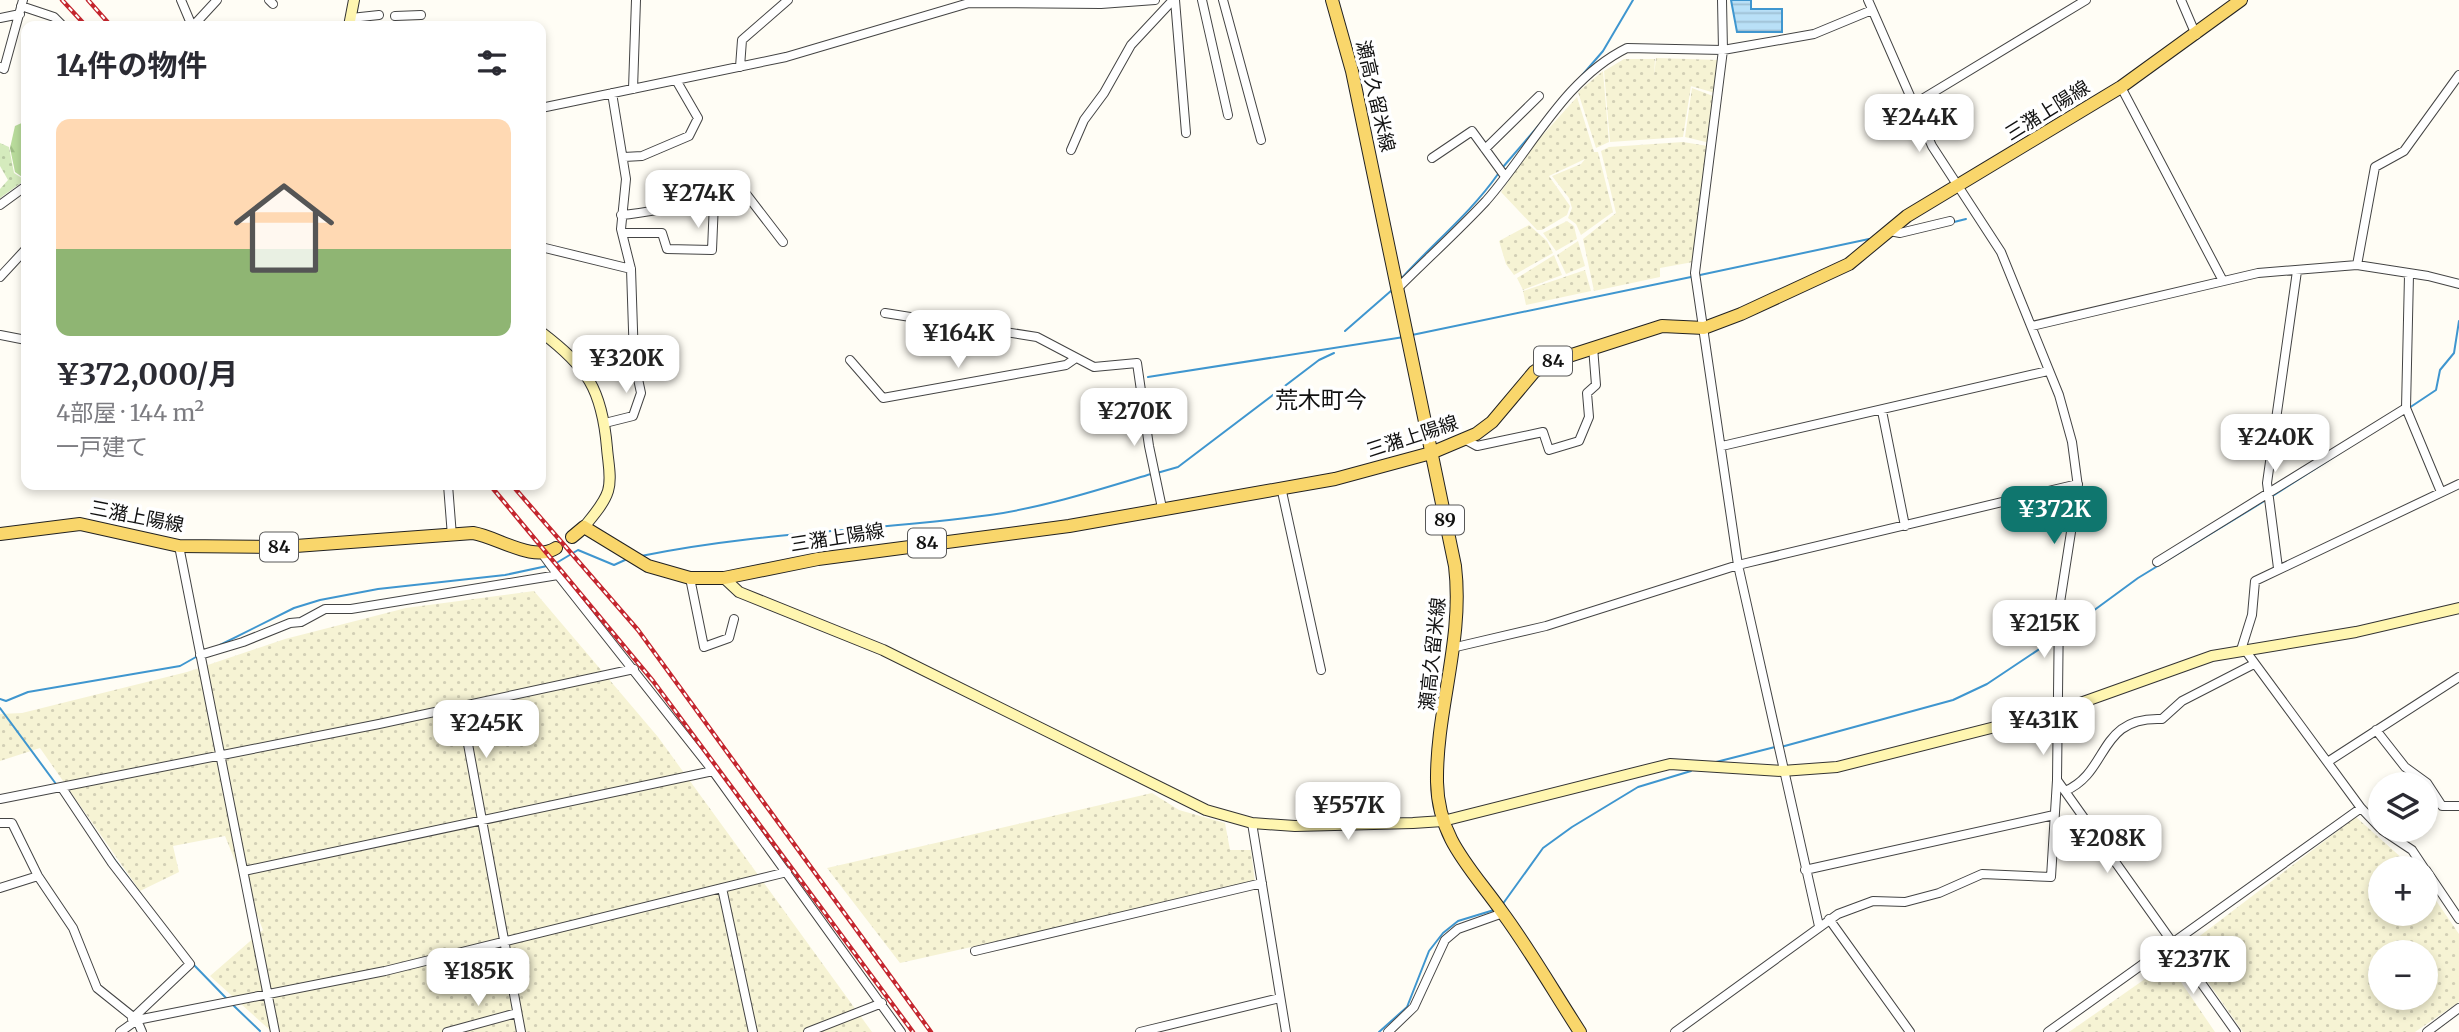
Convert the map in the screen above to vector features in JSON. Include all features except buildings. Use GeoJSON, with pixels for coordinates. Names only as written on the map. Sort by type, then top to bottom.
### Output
{"type":"FeatureCollection","features":[{"type":"Feature","properties":{"kind":"main road","name":"瀬高久留米線"},"geometry":{"type":"LineString","coordinates":[[1332,0],[1352,71],[1455,566],[1458,598],[1456,647],[1438,754],[1437,783],[1443,821],[1452,845],[1503,913],[1580,1032]]}},
{"type":"Feature","properties":{"kind":"main road","name":"三潴上陽線"},"geometry":{"type":"LineString","coordinates":[[584,527],[648,566],[690,578],[724,578],[808,561],[1034,531],[1358,474],[1431,453],[1466,440],[1492,422],[1534,372],[1566,355],[1662,326],[1704,328],[1741,314],[1849,264],[1907,216],[2121,87],[2241,0]]}},
{"type":"Feature","properties":{"kind":"main road","name":"三潴上陽線"},"geometry":{"type":"LineString","coordinates":[[0,534],[80,524],[179,546],[282,547],[473,533],[488,535],[524,551],[541,552],[556,548]]}},
{"type":"Feature","properties":{"kind":"main road"},"geometry":{"type":"LineString","coordinates":[[572,537],[584,527]]}},
{"type":"Feature","properties":{"kind":"street"},"geometry":{"type":"LineString","coordinates":[[190,0],[183,4],[191,21]]}},
{"type":"Feature","properties":{"kind":"street"},"geometry":{"type":"LineString","coordinates":[[198,21],[217,0]]}},
{"type":"Feature","properties":{"kind":"street"},"geometry":{"type":"LineString","coordinates":[[350,21],[354,0]]}},
{"type":"Feature","properties":{"kind":"street"},"geometry":{"type":"LineString","coordinates":[[633,89],[636,0]]}},
{"type":"Feature","properties":{"kind":"street"},"geometry":{"type":"LineString","coordinates":[[740,67],[741,40],[788,0]]}},
{"type":"Feature","properties":{"kind":"street"},"geometry":{"type":"LineString","coordinates":[[546,107],[786,57],[940,9],[969,3],[1020,1],[1101,4],[1155,0]]}},
{"type":"Feature","properties":{"kind":"street"},"geometry":{"type":"LineString","coordinates":[[1174,0],[1186,134]]}},
{"type":"Feature","properties":{"kind":"street"},"geometry":{"type":"LineString","coordinates":[[1071,150],[1084,120],[1104,93],[1130,45],[1174,0]]}},
{"type":"Feature","properties":{"kind":"street"},"geometry":{"type":"LineString","coordinates":[[1202,0],[1228,115]]}},
{"type":"Feature","properties":{"kind":"street"},"geometry":{"type":"LineString","coordinates":[[1223,0],[1261,140]]}},
{"type":"Feature","properties":{"kind":"street"},"geometry":{"type":"LineString","coordinates":[[1722,0],[1723,50],[1695,273],[1738,565],[1782,771],[1819,926]]}},
{"type":"Feature","properties":{"kind":"street"},"geometry":{"type":"LineString","coordinates":[[1675,1032],[1829,919],[1873,901],[1905,902],[1939,893],[1982,874],[2051,877],[2057,780],[2059,609],[2078,484],[2072,442],[2032,327],[2001,252],[1932,146],[1868,0]]}},
{"type":"Feature","properties":{"kind":"street"},"geometry":{"type":"LineString","coordinates":[[1914,104],[2086,0]]}},
{"type":"Feature","properties":{"kind":"street"},"geometry":{"type":"LineString","coordinates":[[2181,0],[2196,35]]}},
{"type":"Feature","properties":{"kind":"street"},"geometry":{"type":"LineString","coordinates":[[0,67],[4,69],[12,49],[21,7]]}},
{"type":"Feature","properties":{"kind":"street"},"geometry":{"type":"LineString","coordinates":[[0,18],[21,7],[56,14],[60,21]]}},
{"type":"Feature","properties":{"kind":"street"},"geometry":{"type":"LineString","coordinates":[[1398,288],[1487,199],[1537,132],[1592,72],[1614,55],[1627,48],[1723,50],[1814,34],[1872,9]]}},
{"type":"Feature","properties":{"kind":"street"},"geometry":{"type":"LineString","coordinates":[[354,21],[379,15]]}},
{"type":"Feature","properties":{"kind":"street"},"geometry":{"type":"LineString","coordinates":[[395,16],[421,15]]}},
{"type":"Feature","properties":{"kind":"street"},"geometry":{"type":"LineString","coordinates":[[2357,265],[2375,167],[2404,151],[2459,75]]}},
{"type":"Feature","properties":{"kind":"street"},"geometry":{"type":"LineString","coordinates":[[624,157],[642,156],[689,136],[698,118],[676,80]]}},
{"type":"Feature","properties":{"kind":"street"},"geometry":{"type":"LineString","coordinates":[[2121,87],[2223,281]]}},
{"type":"Feature","properties":{"kind":"street"},"geometry":{"type":"LineString","coordinates":[[605,423],[633,416],[642,393],[634,360],[631,269],[622,233],[621,215],[626,179],[624,157],[612,93]]}},
{"type":"Feature","properties":{"kind":"street"},"geometry":{"type":"LineString","coordinates":[[1485,149],[1539,96]]}},
{"type":"Feature","properties":{"kind":"street"},"geometry":{"type":"LineString","coordinates":[[1432,158],[1472,131],[1504,175]]}},
{"type":"Feature","properties":{"kind":"street"},"geometry":{"type":"LineString","coordinates":[[622,233],[662,233],[667,249],[712,250],[716,186],[740,187],[783,242]]}},
{"type":"Feature","properties":{"kind":"street"},"geometry":{"type":"LineString","coordinates":[[0,205],[21,190]]}},
{"type":"Feature","properties":{"kind":"street"},"geometry":{"type":"LineString","coordinates":[[621,215],[655,213],[681,203],[714,202]]}},
{"type":"Feature","properties":{"kind":"street"},"geometry":{"type":"LineString","coordinates":[[1890,231],[1900,233],[1950,221]]}},
{"type":"Feature","properties":{"kind":"street"},"geometry":{"type":"LineString","coordinates":[[546,248],[631,269]]}},
{"type":"Feature","properties":{"kind":"street"},"geometry":{"type":"LineString","coordinates":[[2,271],[21,254]]}},
{"type":"Feature","properties":{"kind":"street"},"geometry":{"type":"LineString","coordinates":[[2032,327],[2258,273],[2357,265],[2459,284]]}},
{"type":"Feature","properties":{"kind":"street"},"geometry":{"type":"LineString","coordinates":[[2278,568],[2267,496],[2297,271]]}},
{"type":"Feature","properties":{"kind":"street"},"geometry":{"type":"LineString","coordinates":[[2409,275],[2406,408],[2441,492]]}},
{"type":"Feature","properties":{"kind":"street"},"geometry":{"type":"LineString","coordinates":[[885,313],[1037,337],[1094,367],[1137,363],[1149,446],[1162,508]]}},
{"type":"Feature","properties":{"kind":"street"},"geometry":{"type":"LineString","coordinates":[[0,335],[21,339]]}},
{"type":"Feature","properties":{"kind":"street"},"geometry":{"type":"LineString","coordinates":[[546,336],[573,356],[586,372],[599,398],[605,423],[610,477],[608,492],[584,527]]}},
{"type":"Feature","properties":{"kind":"street"},"geometry":{"type":"LineString","coordinates":[[1466,440],[1477,446],[1543,432],[1549,450],[1579,441],[1589,417],[1587,394],[1596,385],[1593,347]]}},
{"type":"Feature","properties":{"kind":"street"},"geometry":{"type":"LineString","coordinates":[[849,360],[883,398],[1066,365],[1076,358]]}},
{"type":"Feature","properties":{"kind":"street"},"geometry":{"type":"LineString","coordinates":[[1722,446],[2048,371]]}},
{"type":"Feature","properties":{"kind":"street"},"geometry":{"type":"LineString","coordinates":[[2157,562],[2406,408]]}},
{"type":"Feature","properties":{"kind":"street"},"geometry":{"type":"LineString","coordinates":[[1882,411],[1905,526]]}},
{"type":"Feature","properties":{"kind":"street"},"geometry":{"type":"LineString","coordinates":[[1456,647],[1546,626],[1738,565],[2078,484]]}},
{"type":"Feature","properties":{"kind":"street"},"geometry":{"type":"LineString","coordinates":[[2243,650],[2252,615],[2255,581],[2459,484]]}},
{"type":"Feature","properties":{"kind":"street"},"geometry":{"type":"LineString","coordinates":[[1281,487],[1321,670]]}},
{"type":"Feature","properties":{"kind":"street"},"geometry":{"type":"LineString","coordinates":[[448,490],[452,536]]}},
{"type":"Feature","properties":{"kind":"street"},"geometry":{"type":"LineString","coordinates":[[179,546],[275,1032]]}},
{"type":"Feature","properties":{"kind":"street"},"geometry":{"type":"LineString","coordinates":[[541,552],[713,771],[901,1032]]}},
{"type":"Feature","properties":{"kind":"street"},"geometry":{"type":"LineString","coordinates":[[200,655],[243,642],[290,623],[301,622],[325,609],[351,609],[558,575]]}},
{"type":"Feature","properties":{"kind":"street"},"geometry":{"type":"LineString","coordinates":[[690,578],[705,647],[729,638],[734,619]]}},
{"type":"Feature","properties":{"kind":"street"},"geometry":{"type":"LineString","coordinates":[[724,578],[739,592],[883,650],[1206,810],[1252,823],[1339,827],[1443,821],[1670,764],[1782,771],[1837,767],[2058,711],[2189,662],[2243,650],[2356,632],[2459,608]]}},
{"type":"Feature","properties":{"kind":"street"},"geometry":{"type":"LineString","coordinates":[[2243,650],[2368,815]]}},
{"type":"Feature","properties":{"kind":"street"},"geometry":{"type":"LineString","coordinates":[[2065,791],[2075,787],[2095,765],[2111,736],[2144,718],[2162,719],[2182,701],[2254,664]]}},
{"type":"Feature","properties":{"kind":"street"},"geometry":{"type":"LineString","coordinates":[[0,799],[634,669]]}},
{"type":"Feature","properties":{"kind":"street"},"geometry":{"type":"LineString","coordinates":[[2329,761],[2459,677]]}},
{"type":"Feature","properties":{"kind":"street"},"geometry":{"type":"LineString","coordinates":[[461,706],[521,1032]]}},
{"type":"Feature","properties":{"kind":"street"},"geometry":{"type":"LineString","coordinates":[[2376,730],[2404,766],[2427,783],[2442,806],[2459,806]]}},
{"type":"Feature","properties":{"kind":"street"},"geometry":{"type":"LineString","coordinates":[[244,871],[713,771]]}},
{"type":"Feature","properties":{"kind":"street"},"geometry":{"type":"LineString","coordinates":[[2057,780],[2236,1032]]}},
{"type":"Feature","properties":{"kind":"street"},"geometry":{"type":"LineString","coordinates":[[62,788],[112,863],[190,964],[120,1032]]}},
{"type":"Feature","properties":{"kind":"street"},"geometry":{"type":"LineString","coordinates":[[2048,1032],[2361,808]]}},
{"type":"Feature","properties":{"kind":"street"},"geometry":{"type":"LineString","coordinates":[[1805,870],[2054,815]]}},
{"type":"Feature","properties":{"kind":"street"},"geometry":{"type":"LineString","coordinates":[[0,823],[12,823],[38,876],[73,928],[97,988],[135,1020],[142,1032]]}},
{"type":"Feature","properties":{"kind":"street"},"geometry":{"type":"LineString","coordinates":[[1252,823],[1286,1032]]}},
{"type":"Feature","properties":{"kind":"street"},"geometry":{"type":"LineString","coordinates":[[2400,842],[2416,856]]}},
{"type":"Feature","properties":{"kind":"street"},"geometry":{"type":"LineString","coordinates":[[135,1020],[385,971],[787,872]]}},
{"type":"Feature","properties":{"kind":"street"},"geometry":{"type":"LineString","coordinates":[[0,888],[38,876]]}},
{"type":"Feature","properties":{"kind":"street"},"geometry":{"type":"LineString","coordinates":[[975,951],[1262,883]]}},
{"type":"Feature","properties":{"kind":"street"},"geometry":{"type":"LineString","coordinates":[[722,888],[753,1032]]}},
{"type":"Feature","properties":{"kind":"street"},"geometry":{"type":"LineString","coordinates":[[2438,888],[2459,919]]}},
{"type":"Feature","properties":{"kind":"street"},"geometry":{"type":"LineString","coordinates":[[1388,1032],[1414,1007],[1445,940],[1458,929],[1503,913]]}},
{"type":"Feature","properties":{"kind":"street"},"geometry":{"type":"LineString","coordinates":[[1829,919],[1910,1032]]}},
{"type":"Feature","properties":{"kind":"street"},"geometry":{"type":"LineString","coordinates":[[1140,1032],[1280,998]]}},
{"type":"Feature","properties":{"kind":"street"},"geometry":{"type":"LineString","coordinates":[[808,1032],[882,1003]]}},
{"type":"Feature","properties":{"kind":"street"},"geometry":{"type":"LineString","coordinates":[[2427,1032],[2459,1009]]}},
{"type":"Feature","properties":{"kind":"street"},"geometry":{"type":"LineString","coordinates":[[447,1032],[517,1013]]}},
{"type":"Feature","properties":{"kind":"shaded area"},"geometry":{"type":"Polygon","coordinates":[[[1656,58],[1718,60],[1715,93],[1691,86],[1683,137],[1610,142],[1604,71],[1624,59],[1655,59],[1654,76],[1656,58]]]}},
{"type":"Feature","properties":{"kind":"shaded area"},"geometry":{"type":"Polygon","coordinates":[[[1603,71],[1609,142],[1596,148],[1578,92],[1603,71]]]}},
{"type":"Feature","properties":{"kind":"shaded area"},"geometry":{"type":"Polygon","coordinates":[[[1692,88],[1713,96],[1710,143],[1685,137],[1692,88]]]}},
{"type":"Feature","properties":{"kind":"shaded area"},"geometry":{"type":"Polygon","coordinates":[[[1577,97],[1594,152],[1598,152],[1613,212],[1581,235],[1576,224],[1568,218],[1572,208],[1569,198],[1552,176],[1581,164],[1585,159],[1549,176],[1570,206],[1567,215],[1542,230],[1537,230],[1501,192],[1531,148],[1577,97]]]}},
{"type":"Feature","properties":{"kind":"shaded area"},"geometry":{"type":"Polygon","coordinates":[[[1683,142],[1708,146],[1693,262],[1660,268],[1660,277],[1594,291],[1583,239],[1616,213],[1601,151],[1609,147],[1683,142]]]}},
{"type":"Feature","properties":{"kind":"shaded area"},"geometry":{"type":"Polygon","coordinates":[[[1567,221],[1574,226],[1577,239],[1556,251],[1543,233],[1567,221]]]}},
{"type":"Feature","properties":{"kind":"shaded area"},"geometry":{"type":"Polygon","coordinates":[[[1529,225],[1547,241],[1553,253],[1514,275],[1506,264],[1499,241],[1529,225]]]}},
{"type":"Feature","properties":{"kind":"shaded area"},"geometry":{"type":"Polygon","coordinates":[[[1578,241],[1585,266],[1566,274],[1557,255],[1578,241]]]}},
{"type":"Feature","properties":{"kind":"shaded area"},"geometry":{"type":"Polygon","coordinates":[[[1554,255],[1562,275],[1523,290],[1517,278],[1554,255]]]}},
{"type":"Feature","properties":{"kind":"shaded area"},"geometry":{"type":"Polygon","coordinates":[[[1585,270],[1591,291],[1526,305],[1523,291],[1585,270]]]}},
{"type":"Feature","properties":{"kind":"shaded area"},"geometry":{"type":"Polygon","coordinates":[[[534,591],[658,737],[872,1032],[272,1032],[210,976],[263,930],[225,836],[173,846],[179,872],[140,891],[40,748],[0,761],[0,714],[22,713],[187,672],[285,639],[406,608],[534,591]]]}},
{"type":"Feature","properties":{"kind":"shaded area"},"geometry":{"type":"Polygon","coordinates":[[[1152,793],[1179,810],[1225,823],[1230,850],[1251,850],[1255,883],[900,963],[827,868],[1152,793]]]}},
{"type":"Feature","properties":{"kind":"shaded area"},"geometry":{"type":"Polygon","coordinates":[[[2356,817],[2368,828],[2368,842],[2384,842],[2400,856],[2368,856],[2368,926],[2438,926],[2438,903],[2459,934],[2459,1002],[2415,1032],[2243,1032],[2184,948],[2356,817]]]}},
{"type":"Feature","properties":{"kind":"shaded area"},"geometry":{"type":"Polygon","coordinates":[[[2168,963],[2215,1032],[2069,1032],[2168,963]]]}},
{"type":"Feature","properties":{"kind":"green space"},"geometry":{"type":"Polygon","coordinates":[[[21,123],[21,176],[15,172],[10,148],[15,126],[21,123]]]}},
{"type":"Feature","properties":{"kind":"green space"},"geometry":{"type":"Polygon","coordinates":[[[0,143],[9,147],[14,173],[21,177],[21,183],[0,198],[0,189],[8,180],[0,166],[0,143]]]}},
{"type":"Feature","properties":{"kind":"water"},"geometry":{"type":"Polygon","coordinates":[[[1731,0],[1751,0],[1751,9],[1782,9],[1782,32],[1737,32],[1731,0]]]}},
{"type":"Feature","properties":{"kind":"waterway"},"geometry":{"type":"LineString","coordinates":[[1503,167],[1603,51],[1633,0]]}},
{"type":"Feature","properties":{"kind":"waterway"},"geometry":{"type":"LineString","coordinates":[[1400,280],[1475,202],[1498,174]]}},
{"type":"Feature","properties":{"kind":"waterway"},"geometry":{"type":"LineString","coordinates":[[1954,222],[1966,219]]}},
{"type":"Feature","properties":{"kind":"waterway"},"geometry":{"type":"LineString","coordinates":[[1700,275],[1869,239]]}},
{"type":"Feature","properties":{"kind":"waterway"},"geometry":{"type":"LineString","coordinates":[[1412,335],[1691,277]]}},
{"type":"Feature","properties":{"kind":"waterway"},"geometry":{"type":"LineString","coordinates":[[1345,331],[1392,290]]}},
{"type":"Feature","properties":{"kind":"waterway"},"geometry":{"type":"LineString","coordinates":[[2409,408],[2436,390],[2440,370],[2454,353],[2459,321]]}},
{"type":"Feature","properties":{"kind":"waterway"},"geometry":{"type":"LineString","coordinates":[[1148,377],[1404,337]]}},
{"type":"Feature","properties":{"kind":"waterway"},"geometry":{"type":"LineString","coordinates":[[1157,473],[1178,467],[1319,360],[1334,353]]}},
{"type":"Feature","properties":{"kind":"waterway"},"geometry":{"type":"LineString","coordinates":[[2271,497],[2340,453]]}},
{"type":"Feature","properties":{"kind":"waterway"},"geometry":{"type":"LineString","coordinates":[[641,556],[728,542],[1011,512],[1151,474]]}},
{"type":"Feature","properties":{"kind":"waterway"},"geometry":{"type":"LineString","coordinates":[[2063,633],[2138,578],[2266,500]]}},
{"type":"Feature","properties":{"kind":"waterway"},"geometry":{"type":"LineString","coordinates":[[553,565],[578,550],[614,565],[625,560]]}},
{"type":"Feature","properties":{"kind":"waterway"},"geometry":{"type":"LineString","coordinates":[[220,645],[294,608],[320,600],[378,589],[505,575],[547,566]]}},
{"type":"Feature","properties":{"kind":"waterway"},"geometry":{"type":"LineString","coordinates":[[1781,747],[1953,700],[1987,684],[2056,638]]}},
{"type":"Feature","properties":{"kind":"waterway"},"geometry":{"type":"LineString","coordinates":[[0,699],[6,701],[28,692],[180,666],[196,657]]}},
{"type":"Feature","properties":{"kind":"waterway"},"geometry":{"type":"LineString","coordinates":[[0,708],[56,784]]}},
{"type":"Feature","properties":{"kind":"waterway"},"geometry":{"type":"LineString","coordinates":[[1716,762],[1775,747]]}},
{"type":"Feature","properties":{"kind":"waterway"},"geometry":{"type":"LineString","coordinates":[[1502,905],[1543,848],[1572,827],[1638,787],[1691,771]]}},
{"type":"Feature","properties":{"kind":"waterway"},"geometry":{"type":"LineString","coordinates":[[108,851],[151,908]]}},
{"type":"Feature","properties":{"kind":"waterway"},"geometry":{"type":"LineString","coordinates":[[1379,1032],[1407,1007],[1429,951],[1443,933],[1458,921],[1494,910]]}},
{"type":"Feature","properties":{"kind":"waterway"},"geometry":{"type":"LineString","coordinates":[[194,965],[227,999]]}},
{"type":"Feature","properties":{"kind":"waterway"},"geometry":{"type":"LineString","coordinates":[[233,1005],[260,1031]]}},
{"type":"Feature","properties":{"kind":"railway"},"geometry":{"type":"LineString","coordinates":[[62,0],[81,21]]}},
{"type":"Feature","properties":{"kind":"railway"},"geometry":{"type":"LineString","coordinates":[[88,0],[107,21]]}},
{"type":"Feature","properties":{"kind":"railway"},"geometry":{"type":"LineString","coordinates":[[494,490],[653,681],[913,1032]]}},
{"type":"Feature","properties":{"kind":"railway"},"geometry":{"type":"LineString","coordinates":[[516,490],[638,630],[931,1032]]}},
{"type":"Feature","properties":{"kind":"district","name":"荒木町今"},"geometry":{"type":"Point","coordinates":[1321,400]}}]}
